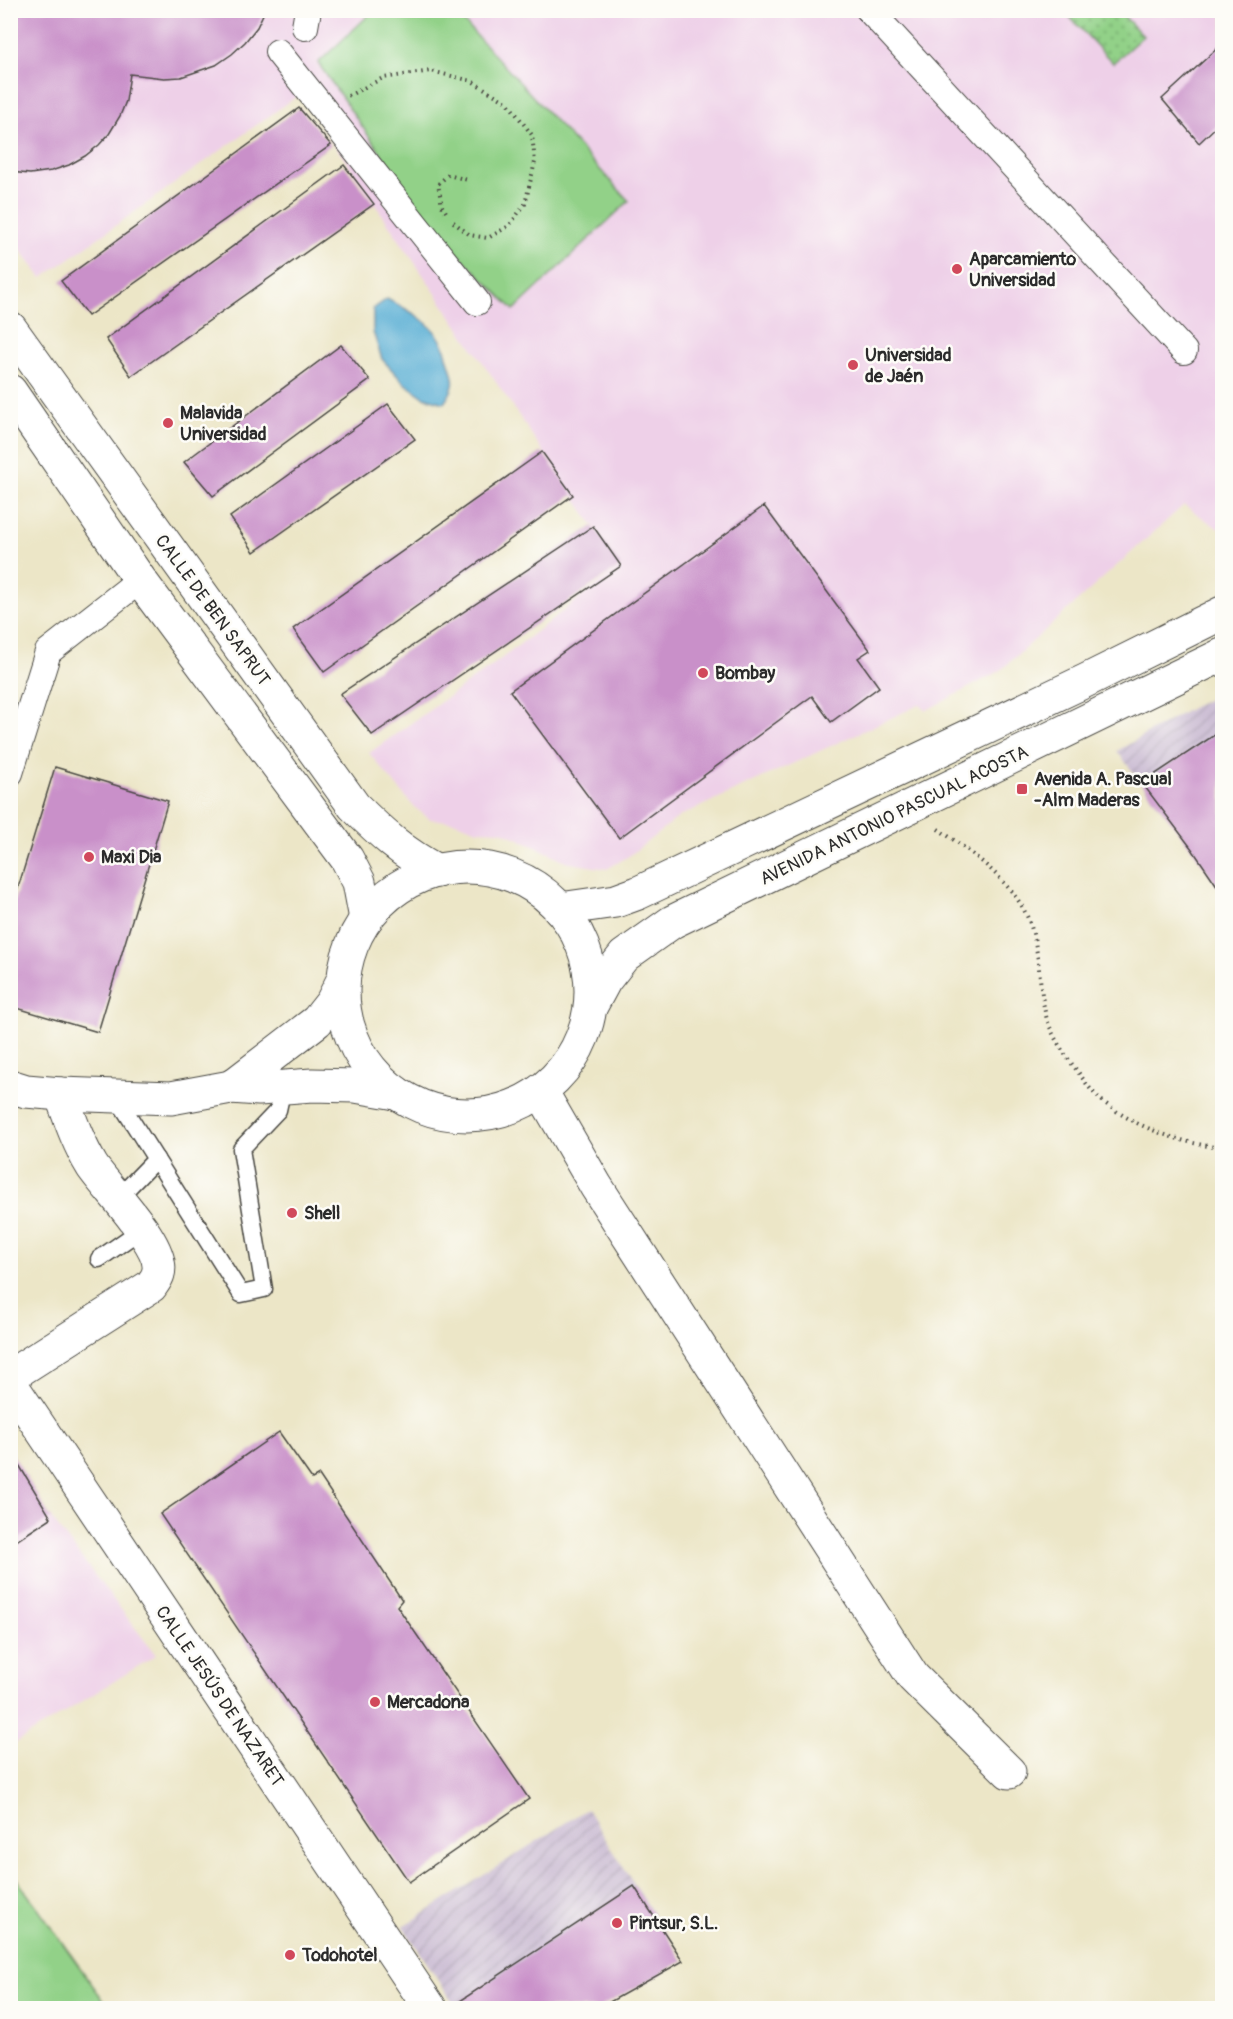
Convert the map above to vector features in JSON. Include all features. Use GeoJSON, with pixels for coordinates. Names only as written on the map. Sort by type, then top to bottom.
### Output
{"type":"FeatureCollection","features":[{"type":"Feature","properties":{"kind":"street"},"geometry":{"type":"LineString","coordinates":[[869,10],[1184,351]]}},
{"type":"Feature","properties":{"kind":"street"},"geometry":{"type":"LineString","coordinates":[[278,52],[477,302]]}},
{"type":"Feature","properties":{"kind":"street","name":"CALLE DE BEN SAPRUT"},"geometry":{"type":"LineString","coordinates":[[10,328],[354,806],[386,838],[413,858],[437,871]]}},
{"type":"Feature","properties":{"kind":"street"},"geometry":{"type":"LineString","coordinates":[[10,390],[140,580],[347,859],[359,882],[366,919]]}},
{"type":"Feature","properties":{"kind":"street"},"geometry":{"type":"LineString","coordinates":[[10,773],[48,652],[140,580]]}},
{"type":"Feature","properties":{"kind":"street"},"geometry":{"type":"LineString","coordinates":[[560,909],[616,901],[638,893],[1085,681],[1222,613]]}},
{"type":"Feature","properties":{"kind":"street","name":"AVENIDA ANTONIO PASCUAL ACOSTA"},"geometry":{"type":"LineString","coordinates":[[591,1006],[606,980],[624,956],[672,922],[1222,655]]}},
{"type":"Feature","properties":{"kind":"street"},"geometry":{"type":"LineString","coordinates":[[231,1087],[316,1021],[332,1002],[343,980],[351,948],[366,919],[390,893],[421,876],[437,871],[471,867],[507,874],[535,887],[560,909],[575,931],[586,955],[590,972],[591,1006],[587,1026],[569,1062],[541,1091],[502,1111],[480,1115],[458,1115],[436,1112],[416,1105],[379,1079],[365,1063],[346,1023],[343,980]]}},
{"type":"Feature","properties":{"kind":"street"},"geometry":{"type":"LineString","coordinates":[[10,1086],[26,1091],[61,1094],[171,1098],[231,1087],[259,1089],[312,1085],[355,1086],[396,1093]]}},
{"type":"Feature","properties":{"kind":"street"},"geometry":{"type":"LineString","coordinates":[[541,1091],[596,1186],[913,1677],[1009,1773]]}},
{"type":"Feature","properties":{"kind":"street"},"geometry":{"type":"LineString","coordinates":[[10,1376],[151,1286],[159,1273],[158,1260],[142,1229],[93,1168],[78,1142],[61,1094]]}},
{"type":"Feature","properties":{"kind":"street","name":"CALLE JESÚS DE NAZARET"},"geometry":{"type":"LineString","coordinates":[[10,1383],[430,2008]]}},
{"type":"Feature","properties":{"kind":"lane"},"geometry":{"type":"LineString","coordinates":[[116,1096],[241,1294],[264,1289],[241,1149],[278,1110],[283,1087]]}},
{"type":"Feature","properties":{"kind":"lane"},"geometry":{"type":"LineString","coordinates":[[118,1198],[156,1160]]}},
{"type":"Feature","properties":{"kind":"lane"},"geometry":{"type":"LineString","coordinates":[[99,1259],[142,1229]]}},
{"type":"Feature","properties":{"kind":"path"},"geometry":{"type":"LineString","coordinates":[[325,110],[383,78],[431,71],[472,81],[508,104],[532,135],[535,162],[525,204],[509,226],[488,238],[470,235],[451,220],[442,206],[438,184],[448,175],[468,180]]}},
{"type":"Feature","properties":{"kind":"path"},"geometry":{"type":"LineString","coordinates":[[930,823],[968,850],[1009,887],[1026,914],[1034,940],[1046,1014],[1059,1047],[1100,1099],[1133,1122],[1173,1137],[1222,1148]]}},
{"type":"Feature","properties":{"kind":"shaded area","name":"Universidad de Jaén"},"geometry":{"type":"Polygon","coordinates":[[[11,11],[1222,11],[1222,529],[1184,505],[1000,671],[925,711],[921,704],[680,816],[629,856],[607,869],[570,863],[502,831],[478,830],[456,822],[430,819],[414,807],[369,753],[493,665],[621,566],[300,94],[42,278],[11,237],[11,11]]]}},
{"type":"Feature","properties":{"kind":"shaded area"},"geometry":{"type":"Polygon","coordinates":[[[1222,693],[1222,893],[1192,849],[1117,751],[1222,693]]]}},
{"type":"Feature","properties":{"kind":"shaded area"},"geometry":{"type":"Polygon","coordinates":[[[10,1450],[51,1518],[156,1655],[11,1746],[10,1450]]]}},
{"type":"Feature","properties":{"kind":"shaded area"},"geometry":{"type":"Polygon","coordinates":[[[587,1809],[683,1961],[598,2008],[457,2008],[403,1927],[587,1809]]]}},
{"type":"Feature","properties":{"kind":"green space"},"geometry":{"type":"Polygon","coordinates":[[[373,11],[454,11],[629,201],[514,310],[434,230],[318,63],[373,11]]]}},
{"type":"Feature","properties":{"kind":"green space"},"geometry":{"type":"Polygon","coordinates":[[[1064,11],[1119,11],[1143,36],[1113,63],[1064,11]]]}},
{"type":"Feature","properties":{"kind":"green space"},"geometry":{"type":"Polygon","coordinates":[[[11,1871],[109,2008],[11,2008],[11,1871]]]}},
{"type":"Feature","properties":{"kind":"water"},"geometry":{"type":"Polygon","coordinates":[[[387,299],[425,322],[442,342],[454,383],[444,403],[424,397],[404,383],[382,359],[373,332],[373,309],[387,299]]]}},
{"type":"Feature","properties":{"kind":"building"},"geometry":{"type":"Polygon","coordinates":[[[10,10],[265,10],[257,27],[245,42],[216,65],[181,77],[164,78],[130,74],[126,101],[120,116],[99,145],[69,165],[30,174],[10,172],[10,10]]]}},
{"type":"Feature","properties":{"kind":"building"},"geometry":{"type":"Polygon","coordinates":[[[1222,44],[1222,121],[1199,143],[1162,99],[1222,44]]]}},
{"type":"Feature","properties":{"kind":"building"},"geometry":{"type":"Polygon","coordinates":[[[299,108],[331,145],[88,316],[61,281],[299,108]]]}},
{"type":"Feature","properties":{"kind":"building"},"geometry":{"type":"Polygon","coordinates":[[[344,165],[374,204],[131,376],[106,339],[344,165]]]}},
{"type":"Feature","properties":{"kind":"building"},"geometry":{"type":"Polygon","coordinates":[[[341,345],[370,380],[213,496],[184,462],[341,345]]]}},
{"type":"Feature","properties":{"kind":"building"},"geometry":{"type":"Polygon","coordinates":[[[388,404],[415,439],[254,552],[230,517],[388,404]]]}},
{"type":"Feature","properties":{"kind":"building"},"geometry":{"type":"Polygon","coordinates":[[[542,452],[573,495],[324,672],[293,629],[542,452]]]}},
{"type":"Feature","properties":{"kind":"building","name":"Bombay"},"geometry":{"type":"Polygon","coordinates":[[[764,506],[870,650],[858,658],[879,687],[831,722],[812,696],[619,838],[510,691],[764,506]]]}},
{"type":"Feature","properties":{"kind":"building"},"geometry":{"type":"Polygon","coordinates":[[[593,526],[621,566],[372,735],[340,694],[593,526]]]}},
{"type":"Feature","properties":{"kind":"building"},"geometry":{"type":"Polygon","coordinates":[[[1222,730],[1222,893],[1142,783],[1222,730]]]}},
{"type":"Feature","properties":{"kind":"building","name":"Maxi Dia"},"geometry":{"type":"Polygon","coordinates":[[[55,767],[168,801],[98,1032],[10,1006],[10,914],[55,767]]]}},
{"type":"Feature","properties":{"kind":"building","name":"Mercadona"},"geometry":{"type":"Polygon","coordinates":[[[279,1432],[312,1479],[319,1475],[402,1600],[397,1606],[529,1799],[409,1882],[160,1514],[279,1432]]]}},
{"type":"Feature","properties":{"kind":"building"},"geometry":{"type":"Polygon","coordinates":[[[10,1450],[51,1518],[10,1545],[10,1450]]]}},
{"type":"Feature","properties":{"kind":"building","name":"Pintsur, S.L."},"geometry":{"type":"Polygon","coordinates":[[[634,1886],[683,1961],[599,2008],[456,2008],[454,2005],[634,1886]]]}},
{"type":"Feature","properties":{"kind":"place","name":"Aparcamiento Universidad"},"geometry":{"type":"Point","coordinates":[957,269]}},
{"type":"Feature","properties":{"kind":"place","name":"Universidad de Jaén"},"geometry":{"type":"Point","coordinates":[853,365]}},
{"type":"Feature","properties":{"kind":"place","name":"Malavida Universidad"},"geometry":{"type":"Point","coordinates":[168,423]}},
{"type":"Feature","properties":{"kind":"place","name":"Bombay"},"geometry":{"type":"Point","coordinates":[703,673]}},
{"type":"Feature","properties":{"kind":"place","name":"Avenida A. Pascual -Alm Maderas"},"geometry":{"type":"Point","coordinates":[1022,789]}},
{"type":"Feature","properties":{"kind":"place","name":"Maxi Dia"},"geometry":{"type":"Point","coordinates":[89,857]}},
{"type":"Feature","properties":{"kind":"place","name":"Shell"},"geometry":{"type":"Point","coordinates":[292,1213]}},
{"type":"Feature","properties":{"kind":"place","name":"Mercadona"},"geometry":{"type":"Point","coordinates":[375,1702]}},
{"type":"Feature","properties":{"kind":"place","name":"Pintsur, S.L."},"geometry":{"type":"Point","coordinates":[617,1923]}},
{"type":"Feature","properties":{"kind":"place","name":"Todohotel"},"geometry":{"type":"Point","coordinates":[290,1955]}}]}
